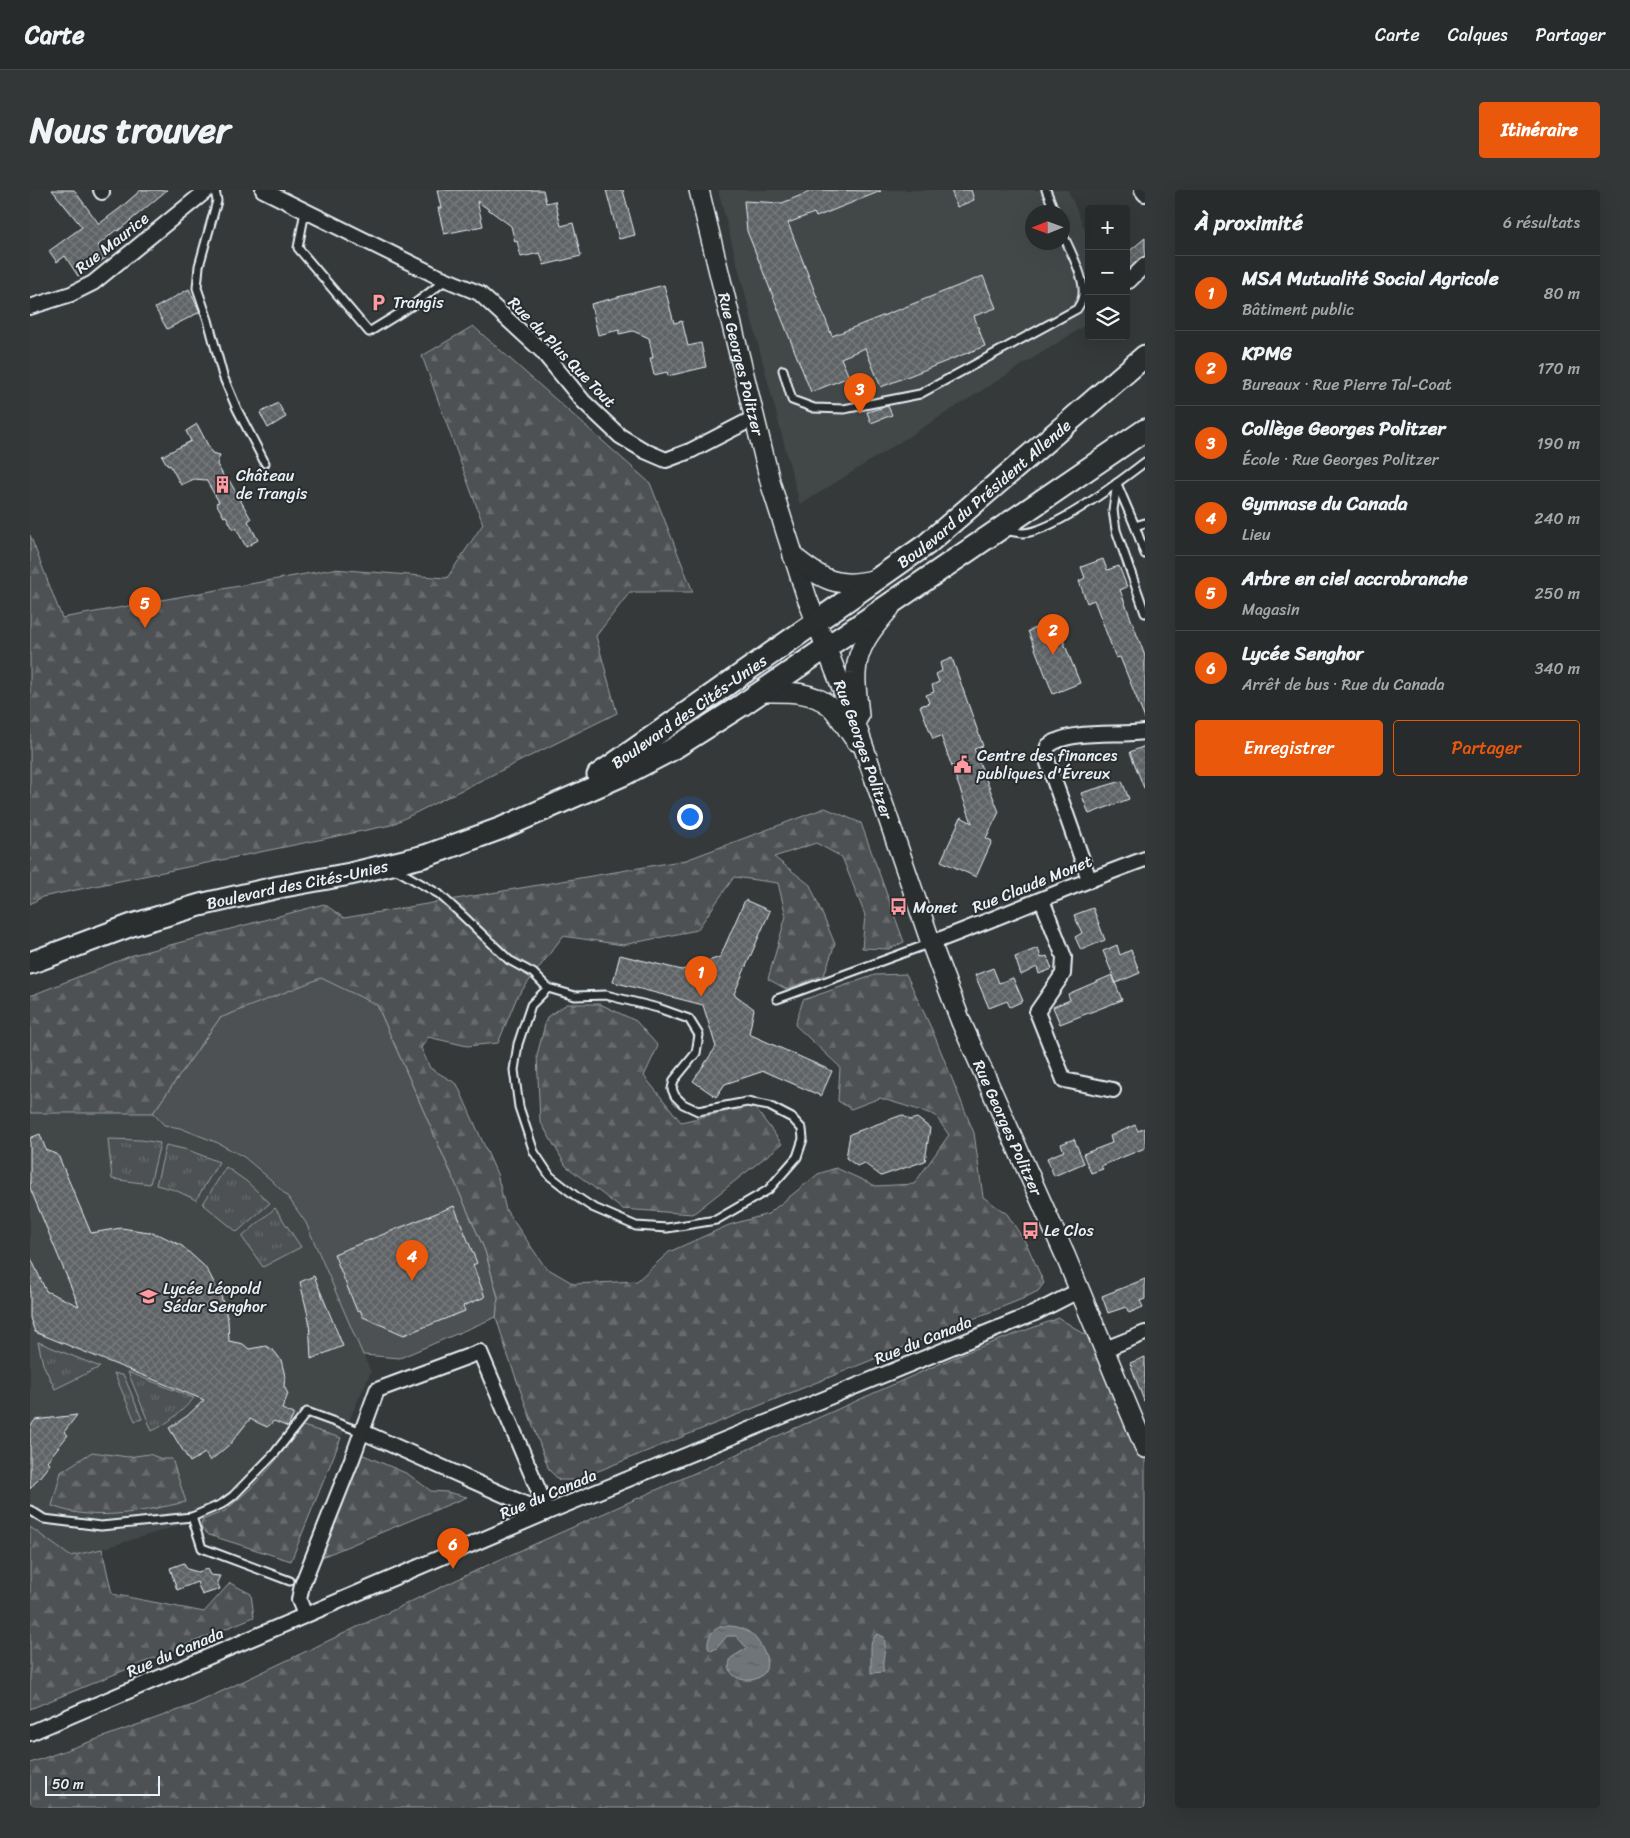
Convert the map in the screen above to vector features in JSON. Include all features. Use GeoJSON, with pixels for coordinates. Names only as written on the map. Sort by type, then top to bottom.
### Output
{"type":"FeatureCollection","features":[{"type":"Feature","properties":{"kind":"main road","name":"Boulevard du Président Allende"},"geometry":{"type":"LineString","coordinates":[[816,622],[927,544],[1145,356]]}},
{"type":"Feature","properties":{"kind":"main road","name":"Boulevard du Président Allende"},"geometry":{"type":"LineString","coordinates":[[826,648],[1145,430]]}},
{"type":"Feature","properties":{"kind":"main road","name":"Boulevard des Cités-Unies"},"geometry":{"type":"LineString","coordinates":[[561,801],[816,622]]}},
{"type":"Feature","properties":{"kind":"main road","name":"Boulevard des Cités-Unies"},"geometry":{"type":"LineString","coordinates":[[30,963],[132,924],[200,904],[425,856],[493,831],[625,774],[671,750],[762,692],[826,648]]}},
{"type":"Feature","properties":{"kind":"street","name":"Rue Maurice"},"geometry":{"type":"LineString","coordinates":[[30,307],[71,294],[93,283],[207,190]]}},
{"type":"Feature","properties":{"kind":"street","name":"Rue du Plus Que Tout"},"geometry":{"type":"LineString","coordinates":[[263,190],[447,280],[479,292],[542,351],[583,401],[614,430],[645,452],[666,460],[754,418]]}},
{"type":"Feature","properties":{"kind":"street","name":"Rue Georges Politzer"},"geometry":{"type":"LineString","coordinates":[[699,190],[754,418],[793,556],[816,622],[866,754],[961,1022],[1105,1349]]}},
{"type":"Feature","properties":{"kind":"street"},"geometry":{"type":"LineString","coordinates":[[1142,190],[1145,194]]}},
{"type":"Feature","properties":{"kind":"street"},"geometry":{"type":"LineString","coordinates":[[1130,280],[1145,265]]}},
{"type":"Feature","properties":{"kind":"street"},"geometry":{"type":"LineString","coordinates":[[793,556],[817,575],[837,582],[861,583],[880,578]]}},
{"type":"Feature","properties":{"kind":"street"},"geometry":{"type":"LineString","coordinates":[[866,754],[859,717],[856,674],[859,654],[869,634],[898,598]]}},
{"type":"Feature","properties":{"kind":"street"},"geometry":{"type":"LineString","coordinates":[[762,692],[795,692],[818,699],[831,707],[866,754]]}},
{"type":"Feature","properties":{"kind":"street"},"geometry":{"type":"LineString","coordinates":[[1089,879],[1048,764],[1046,753],[1048,746],[1062,739],[1145,732]]}},
{"type":"Feature","properties":{"kind":"street","name":"Rue Claude Monet"},"geometry":{"type":"LineString","coordinates":[[932,943],[1145,858]]}},
{"type":"Feature","properties":{"kind":"street"},"geometry":{"type":"LineString","coordinates":[[1042,900],[1064,956],[1063,974],[1037,1012],[1064,1080],[1113,1090]]}},
{"type":"Feature","properties":{"kind":"street","name":"Rue du Canada"},"geometry":{"type":"LineString","coordinates":[[30,1733],[545,1513],[1035,1313],[1080,1290]]}},
{"type":"Feature","properties":{"kind":"street"},"geometry":{"type":"LineString","coordinates":[[1145,1333],[1105,1349],[1145,1448]]}},
{"type":"Feature","properties":{"kind":"street"},"geometry":{"type":"LineString","coordinates":[[306,1615],[299,1600],[302,1585],[363,1432],[377,1390],[480,1352],[543,1501],[545,1513]]}},
{"type":"Feature","properties":{"kind":"street"},"geometry":{"type":"LineString","coordinates":[[363,1432],[545,1513]]}},
{"type":"Feature","properties":{"kind":"lane"},"geometry":{"type":"LineString","coordinates":[[215,190],[217,201],[199,266],[197,288],[223,376],[237,409],[265,463]]}},
{"type":"Feature","properties":{"kind":"lane"},"geometry":{"type":"LineString","coordinates":[[1046,190],[1052,205]]}},
{"type":"Feature","properties":{"kind":"lane"},"geometry":{"type":"LineString","coordinates":[[306,211],[298,248],[369,332],[413,305],[447,280]]}},
{"type":"Feature","properties":{"kind":"lane"},"geometry":{"type":"LineString","coordinates":[[783,370],[792,400],[814,408],[844,409],[920,394],[1077,309],[1082,302],[1084,293],[1082,282],[1069,250]]}},
{"type":"Feature","properties":{"kind":"lane"},"geometry":{"type":"LineString","coordinates":[[1000,529],[1023,533],[1051,525],[1117,483],[1145,462]]}},
{"type":"Feature","properties":{"kind":"lane"},"geometry":{"type":"LineString","coordinates":[[1117,483],[1145,554]]}},
{"type":"Feature","properties":{"kind":"lane"},"geometry":{"type":"LineString","coordinates":[[1117,483],[1113,510],[1116,530],[1145,612]]}},
{"type":"Feature","properties":{"kind":"lane"},"geometry":{"type":"LineString","coordinates":[[1135,526],[1145,522]]}},
{"type":"Feature","properties":{"kind":"lane"},"geometry":{"type":"LineString","coordinates":[[388,865],[438,894],[509,960],[533,973],[548,988],[576,996],[606,995],[658,1008],[689,1019],[698,1035],[696,1053],[674,1080],[672,1089],[675,1096],[683,1104],[698,1111],[747,1102],[768,1106],[792,1118],[802,1129],[803,1139],[798,1157],[768,1190],[716,1220],[667,1228],[636,1226],[592,1207],[550,1176],[534,1152],[519,1107],[514,1070],[518,1044],[531,1005],[548,988]]}},
{"type":"Feature","properties":{"kind":"lane"},"geometry":{"type":"LineString","coordinates":[[777,999],[932,943]]}},
{"type":"Feature","properties":{"kind":"lane"},"geometry":{"type":"LineString","coordinates":[[30,1510],[44,1519],[101,1526],[192,1517],[222,1504],[233,1496],[274,1454],[307,1412],[363,1432]]}},
{"type":"Feature","properties":{"kind":"lane"},"geometry":{"type":"LineString","coordinates":[[192,1517],[202,1548],[290,1580]]}},
{"type":"Feature","properties":{"kind":"shaded area"},"geometry":{"type":"Polygon","coordinates":[[[718,190],[1068,190],[1085,229],[1085,326],[800,505],[718,190]]]}},
{"type":"Feature","properties":{"kind":"shaded area"},"geometry":{"type":"Polygon","coordinates":[[[30,1113],[153,1113],[164,1125],[180,1128],[218,1143],[244,1157],[288,1197],[306,1223],[371,1372],[341,1438],[303,1426],[269,1469],[225,1511],[202,1520],[102,1549],[70,1556],[30,1527],[30,1113]]]}},
{"type":"Feature","properties":{"kind":"green space"},"geometry":{"type":"Polygon","coordinates":[[[473,326],[650,483],[693,592],[630,592],[596,636],[617,713],[391,825],[42,897],[30,904],[30,535],[62,618],[333,569],[447,578],[483,524],[422,356],[473,326]]]}},
{"type":"Feature","properties":{"kind":"green space"},"geometry":{"type":"Polygon","coordinates":[[[825,808],[861,823],[904,942],[889,949],[862,948],[865,915],[842,857],[816,843],[774,857],[810,885],[835,944],[824,975],[786,989],[768,979],[786,916],[778,883],[734,877],[697,930],[623,945],[563,936],[517,997],[498,1043],[467,1046],[428,1037],[421,1048],[430,1068],[457,1084],[497,1174],[506,1210],[545,1267],[574,1284],[637,1281],[669,1252],[729,1225],[768,1214],[818,1174],[836,1168],[876,1186],[914,1184],[949,1135],[935,1115],[880,1098],[851,1109],[838,1101],[840,1067],[795,1025],[803,1000],[875,975],[906,974],[933,1032],[974,1133],[983,1197],[1007,1214],[1027,1245],[1044,1283],[1038,1291],[1022,1299],[576,1480],[559,1480],[549,1470],[496,1317],[498,1297],[485,1251],[377,1005],[220,1018],[153,1113],[30,1113],[30,996],[133,955],[324,904],[344,918],[686,860],[825,808]]]}},
{"type":"Feature","properties":{"kind":"green space"},"geometry":{"type":"Polygon","coordinates":[[[321,978],[377,1005],[485,1251],[498,1298],[496,1317],[400,1358],[363,1355],[306,1223],[288,1197],[270,1179],[244,1157],[218,1143],[180,1128],[164,1125],[153,1113],[220,1018],[321,978]]]}},
{"type":"Feature","properties":{"kind":"green space"},"geometry":{"type":"Polygon","coordinates":[[[567,1004],[600,1004],[636,1021],[658,1046],[644,1076],[681,1122],[753,1105],[782,1144],[693,1214],[622,1209],[566,1166],[540,1121],[537,1055],[547,1017],[567,1004]]]}},
{"type":"Feature","properties":{"kind":"green space"},"geometry":{"type":"Polygon","coordinates":[[[108,1139],[141,1140],[160,1143],[150,1184],[112,1179],[108,1139]]]}},
{"type":"Feature","properties":{"kind":"green space"},"geometry":{"type":"Polygon","coordinates":[[[166,1145],[188,1150],[219,1162],[196,1200],[175,1190],[156,1185],[166,1145]]]}},
{"type":"Feature","properties":{"kind":"green space"},"geometry":{"type":"Polygon","coordinates":[[[226,1167],[246,1181],[270,1203],[237,1232],[203,1204],[226,1167]]]}},
{"type":"Feature","properties":{"kind":"green space"},"geometry":{"type":"Polygon","coordinates":[[[275,1208],[301,1247],[263,1267],[242,1237],[275,1208]]]}},
{"type":"Feature","properties":{"kind":"green space"},"geometry":{"type":"Polygon","coordinates":[[[1059,1318],[1094,1340],[1145,1456],[1145,1808],[30,1808],[30,1763],[193,1705],[490,1564],[964,1353],[1059,1318]]]}},
{"type":"Feature","properties":{"kind":"green space"},"geometry":{"type":"Polygon","coordinates":[[[38,1342],[100,1367],[55,1389],[43,1364],[38,1342]]]}},
{"type":"Feature","properties":{"kind":"green space"},"geometry":{"type":"Polygon","coordinates":[[[128,1372],[194,1398],[174,1417],[152,1431],[128,1372]]]}},
{"type":"Feature","properties":{"kind":"green space"},"geometry":{"type":"Polygon","coordinates":[[[114,1373],[124,1376],[142,1419],[135,1421],[114,1373]]]}},
{"type":"Feature","properties":{"kind":"green space"},"geometry":{"type":"Polygon","coordinates":[[[303,1426],[341,1438],[291,1561],[209,1535],[201,1528],[202,1520],[225,1511],[250,1489],[269,1469],[303,1426]]]}},
{"type":"Feature","properties":{"kind":"green space"},"geometry":{"type":"Polygon","coordinates":[[[92,1452],[128,1457],[149,1454],[162,1459],[172,1459],[186,1502],[136,1512],[102,1515],[68,1511],[52,1506],[61,1472],[92,1452]]]}},
{"type":"Feature","properties":{"kind":"green space"},"geometry":{"type":"Polygon","coordinates":[[[361,1454],[408,1474],[431,1491],[447,1492],[467,1497],[317,1559],[361,1454]]]}},
{"type":"Feature","properties":{"kind":"green space"},"geometry":{"type":"Polygon","coordinates":[[[30,1527],[70,1556],[102,1549],[112,1594],[204,1612],[230,1583],[251,1594],[254,1617],[30,1709],[30,1527]]]}},
{"type":"Feature","properties":{"kind":"water"},"geometry":{"type":"Polygon","coordinates":[[[723,1626],[733,1626],[742,1629],[750,1633],[757,1640],[766,1656],[766,1668],[761,1676],[752,1680],[743,1680],[734,1676],[730,1668],[731,1658],[747,1648],[736,1636],[727,1636],[717,1648],[711,1651],[708,1648],[708,1640],[711,1634],[723,1626]]]}},
{"type":"Feature","properties":{"kind":"water"},"geometry":{"type":"Polygon","coordinates":[[[878,1634],[884,1637],[885,1641],[884,1672],[871,1673],[871,1644],[874,1637],[878,1634]]]}},
{"type":"Feature","properties":{"kind":"building"},"geometry":{"type":"Polygon","coordinates":[[[52,190],[74,190],[99,224],[141,190],[167,190],[118,231],[116,230],[98,245],[107,257],[78,276],[65,256],[57,262],[49,251],[82,227],[52,190]]]}},
{"type":"Feature","properties":{"kind":"building"},"geometry":{"type":"Polygon","coordinates":[[[437,190],[543,190],[546,203],[555,201],[561,226],[573,223],[581,256],[544,265],[540,253],[521,257],[511,226],[477,201],[483,226],[444,234],[438,208],[441,208],[437,190]]]}},
{"type":"Feature","properties":{"kind":"building"},"geometry":{"type":"Polygon","coordinates":[[[606,190],[623,190],[635,235],[619,239],[606,190]]]}},
{"type":"Feature","properties":{"kind":"building"},"geometry":{"type":"Polygon","coordinates":[[[814,190],[881,191],[816,217],[814,213],[788,223],[832,336],[983,276],[996,308],[974,316],[985,346],[881,387],[865,348],[841,358],[849,377],[811,392],[747,231],[744,201],[782,203],[814,190]]]}},
{"type":"Feature","properties":{"kind":"building"},"geometry":{"type":"Polygon","coordinates":[[[951,190],[971,190],[974,200],[957,207],[951,190]]]}},
{"type":"Feature","properties":{"kind":"building"},"geometry":{"type":"Polygon","coordinates":[[[1145,238],[1145,256],[1130,268],[1130,251],[1145,238]]]}},
{"type":"Feature","properties":{"kind":"building"},"geometry":{"type":"Polygon","coordinates":[[[664,285],[674,323],[682,321],[688,346],[701,343],[706,367],[668,376],[667,372],[654,375],[650,358],[653,358],[649,338],[633,331],[619,334],[619,330],[598,335],[591,304],[664,285]]]}},
{"type":"Feature","properties":{"kind":"building"},"geometry":{"type":"Polygon","coordinates":[[[189,289],[200,312],[167,329],[155,308],[189,289]]]}},
{"type":"Feature","properties":{"kind":"building"},"geometry":{"type":"Polygon","coordinates":[[[278,403],[286,417],[268,428],[260,413],[278,403]]]}},
{"type":"Feature","properties":{"kind":"building"},"geometry":{"type":"Polygon","coordinates":[[[888,406],[892,415],[871,423],[867,412],[888,406]]]}},
{"type":"Feature","properties":{"kind":"building","name":"Château de Trangis"},"geometry":{"type":"Polygon","coordinates":[[[197,424],[212,453],[220,455],[217,464],[226,481],[229,480],[251,519],[248,521],[258,540],[246,547],[236,528],[233,529],[226,516],[224,517],[216,503],[219,502],[206,480],[194,479],[181,485],[170,465],[168,466],[162,456],[191,441],[186,431],[197,424]]]}},
{"type":"Feature","properties":{"kind":"building"},"geometry":{"type":"Polygon","coordinates":[[[1103,559],[1107,570],[1119,566],[1127,587],[1120,590],[1145,656],[1145,719],[1120,657],[1116,658],[1094,600],[1087,603],[1079,581],[1085,578],[1081,567],[1103,559]]]}},
{"type":"Feature","properties":{"kind":"building"},"geometry":{"type":"Polygon","coordinates":[[[1055,620],[1080,683],[1053,694],[1028,631],[1055,620]]]}},
{"type":"Feature","properties":{"kind":"building","name":"Centre des finances publiques d'Évreux"},"geometry":{"type":"Polygon","coordinates":[[[952,658],[983,746],[974,749],[999,812],[986,838],[992,841],[976,877],[941,861],[961,817],[972,823],[941,736],[933,739],[920,706],[929,703],[926,695],[934,692],[932,685],[939,682],[936,674],[942,671],[940,663],[952,658]]]}},
{"type":"Feature","properties":{"kind":"building"},"geometry":{"type":"Polygon","coordinates":[[[1145,746],[1145,788],[1144,788],[1130,752],[1145,746]]]}},
{"type":"Feature","properties":{"kind":"building"},"geometry":{"type":"Polygon","coordinates":[[[1122,781],[1129,799],[1089,814],[1081,793],[1122,781]]]}},
{"type":"Feature","properties":{"kind":"building"},"geometry":{"type":"Polygon","coordinates":[[[745,900],[770,911],[734,994],[754,1009],[749,1034],[832,1071],[821,1096],[764,1071],[725,1084],[716,1097],[693,1081],[716,1047],[703,1005],[613,982],[620,955],[682,970],[720,957],[745,900]]]}},
{"type":"Feature","properties":{"kind":"building"},"geometry":{"type":"Polygon","coordinates":[[[1093,908],[1105,940],[1081,950],[1075,937],[1082,933],[1074,915],[1093,908]]]}},
{"type":"Feature","properties":{"kind":"building"},"geometry":{"type":"Polygon","coordinates":[[[1117,945],[1120,955],[1131,950],[1140,973],[1116,983],[1103,951],[1117,945]]]}},
{"type":"Feature","properties":{"kind":"building"},"geometry":{"type":"Polygon","coordinates":[[[1038,948],[1041,958],[1047,956],[1052,969],[1039,974],[1037,967],[1021,975],[1015,957],[1038,948]]]}},
{"type":"Feature","properties":{"kind":"building"},"geometry":{"type":"Polygon","coordinates":[[[993,968],[999,983],[1013,978],[1023,1001],[1010,1007],[1007,1001],[989,1008],[975,975],[993,968]]]}},
{"type":"Feature","properties":{"kind":"building"},"geometry":{"type":"Polygon","coordinates":[[[1112,975],[1122,1000],[1060,1024],[1053,1007],[1070,1000],[1068,994],[1112,975]]]}},
{"type":"Feature","properties":{"kind":"building"},"geometry":{"type":"Polygon","coordinates":[[[902,1115],[910,1120],[917,1118],[930,1128],[925,1161],[881,1176],[864,1163],[857,1166],[846,1158],[850,1134],[902,1115]]]}},
{"type":"Feature","properties":{"kind":"building"},"geometry":{"type":"Polygon","coordinates":[[[1135,1125],[1138,1131],[1145,1128],[1145,1148],[1101,1166],[1103,1169],[1091,1173],[1083,1154],[1112,1143],[1110,1136],[1135,1125]]]}},
{"type":"Feature","properties":{"kind":"building","name":"Lycée Léopold Sédar Senghor"},"geometry":{"type":"Polygon","coordinates":[[[40,1134],[46,1150],[58,1155],[91,1233],[121,1228],[149,1232],[182,1246],[203,1265],[221,1296],[228,1320],[229,1341],[243,1344],[249,1349],[266,1346],[274,1351],[281,1360],[285,1376],[284,1386],[288,1394],[282,1409],[294,1414],[288,1427],[274,1421],[267,1427],[250,1419],[230,1444],[210,1461],[205,1453],[190,1462],[169,1428],[187,1416],[204,1400],[35,1332],[30,1318],[30,1256],[46,1291],[79,1306],[30,1188],[30,1138],[40,1134]]]}},
{"type":"Feature","properties":{"kind":"building"},"geometry":{"type":"Polygon","coordinates":[[[1074,1139],[1084,1163],[1054,1176],[1047,1158],[1064,1151],[1061,1144],[1074,1139]]]}},
{"type":"Feature","properties":{"kind":"building"},"geometry":{"type":"Polygon","coordinates":[[[454,1206],[477,1263],[473,1265],[485,1297],[463,1306],[465,1311],[404,1335],[363,1317],[360,1310],[357,1311],[334,1254],[454,1206]]]}},
{"type":"Feature","properties":{"kind":"building"},"geometry":{"type":"Polygon","coordinates":[[[314,1276],[343,1346],[311,1359],[309,1320],[300,1282],[314,1276]]]}},
{"type":"Feature","properties":{"kind":"building"},"geometry":{"type":"Polygon","coordinates":[[[1145,1279],[1145,1299],[1140,1301],[1143,1307],[1129,1313],[1126,1307],[1108,1313],[1102,1296],[1145,1279]]]}},
{"type":"Feature","properties":{"kind":"building"},"geometry":{"type":"Polygon","coordinates":[[[1145,1357],[1145,1401],[1144,1401],[1130,1363],[1145,1357]]]}},
{"type":"Feature","properties":{"kind":"building"},"geometry":{"type":"Polygon","coordinates":[[[77,1415],[64,1432],[68,1435],[47,1461],[50,1464],[30,1489],[30,1427],[35,1420],[77,1415]]]}},
{"type":"Feature","properties":{"kind":"building"},"geometry":{"type":"Polygon","coordinates":[[[184,1563],[187,1569],[198,1572],[207,1569],[210,1575],[220,1576],[217,1582],[220,1589],[202,1595],[197,1582],[177,1590],[170,1568],[184,1563]]]}},
{"type":"Feature","properties":{"kind":"place","name":"Trangis"},"geometry":{"type":"Point","coordinates":[379,302]}},
{"type":"Feature","properties":{"kind":"place","name":"Collège Georges Politzer"},"geometry":{"type":"Point","coordinates":[860,414]}},
{"type":"Feature","properties":{"kind":"place","name":"Château de Trangis"},"geometry":{"type":"Point","coordinates":[222,484]}},
{"type":"Feature","properties":{"kind":"place","name":"Arbre en ciel accrobranche"},"geometry":{"type":"Point","coordinates":[145,628]}},
{"type":"Feature","properties":{"kind":"place","name":"KPMG"},"geometry":{"type":"Point","coordinates":[1053,655]}},
{"type":"Feature","properties":{"kind":"place","name":"Centre des finances publiques d'Évreux"},"geometry":{"type":"Point","coordinates":[963,764]}},
{"type":"Feature","properties":{"kind":"place","name":"Monet"},"geometry":{"type":"Point","coordinates":[899,907]}},
{"type":"Feature","properties":{"kind":"place","name":"MSA Mutualité Social Agricole"},"geometry":{"type":"Point","coordinates":[701,997]}},
{"type":"Feature","properties":{"kind":"place","name":"Le Clos"},"geometry":{"type":"Point","coordinates":[1030,1230]}},
{"type":"Feature","properties":{"kind":"place","name":"Gymnase du Canada"},"geometry":{"type":"Point","coordinates":[412,1281]}},
{"type":"Feature","properties":{"kind":"place","name":"Lycée Léopold Sédar Senghor"},"geometry":{"type":"Point","coordinates":[149,1297]}},
{"type":"Feature","properties":{"kind":"place","name":"Lycée Senghor"},"geometry":{"type":"Point","coordinates":[453,1569]}}]}
